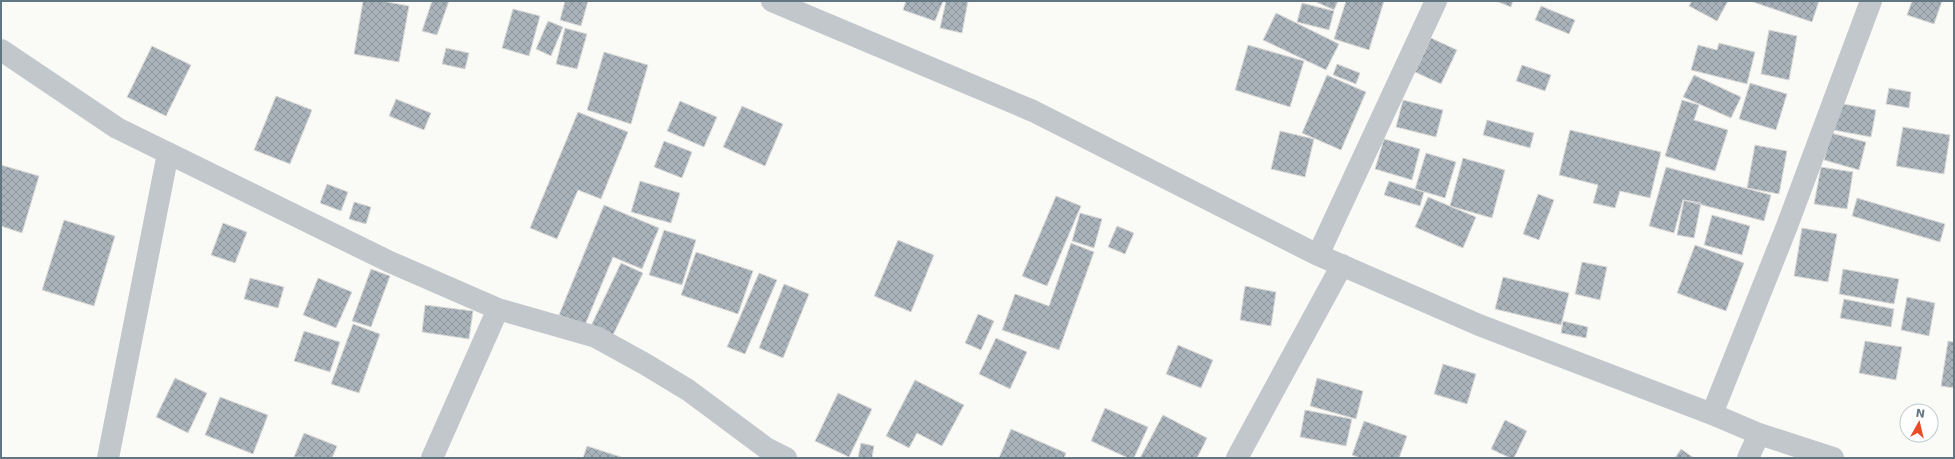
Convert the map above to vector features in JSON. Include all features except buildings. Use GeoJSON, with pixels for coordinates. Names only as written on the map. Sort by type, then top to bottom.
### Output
{"type":"FeatureCollection","features":[{"type":"Feature","properties":{"kind":"street"},"geometry":{"type":"LineString","coordinates":[[772,1],[1033,111],[1342,266],[1480,325],[1712,414],[1759,434],[1832,458]]}},
{"type":"Feature","properties":{"kind":"street"},"geometry":{"type":"LineString","coordinates":[[1318,255],[1436,1]]}},
{"type":"Feature","properties":{"kind":"street"},"geometry":{"type":"LineString","coordinates":[[1712,414],[1789,219],[1871,1]]}},
{"type":"Feature","properties":{"kind":"street"},"geometry":{"type":"LineString","coordinates":[[1,50],[117,128],[390,262],[498,310],[596,337],[688,390],[763,453],[786,458]]}},
{"type":"Feature","properties":{"kind":"street"},"geometry":{"type":"LineString","coordinates":[[108,458],[168,153]]}},
{"type":"Feature","properties":{"kind":"street"},"geometry":{"type":"LineString","coordinates":[[1237,458],[1342,266]]}},
{"type":"Feature","properties":{"kind":"street"},"geometry":{"type":"LineString","coordinates":[[432,458],[498,310]]}},
{"type":"Feature","properties":{"kind":"street"},"geometry":{"type":"LineString","coordinates":[[1748,458],[1759,434]]}}]}
